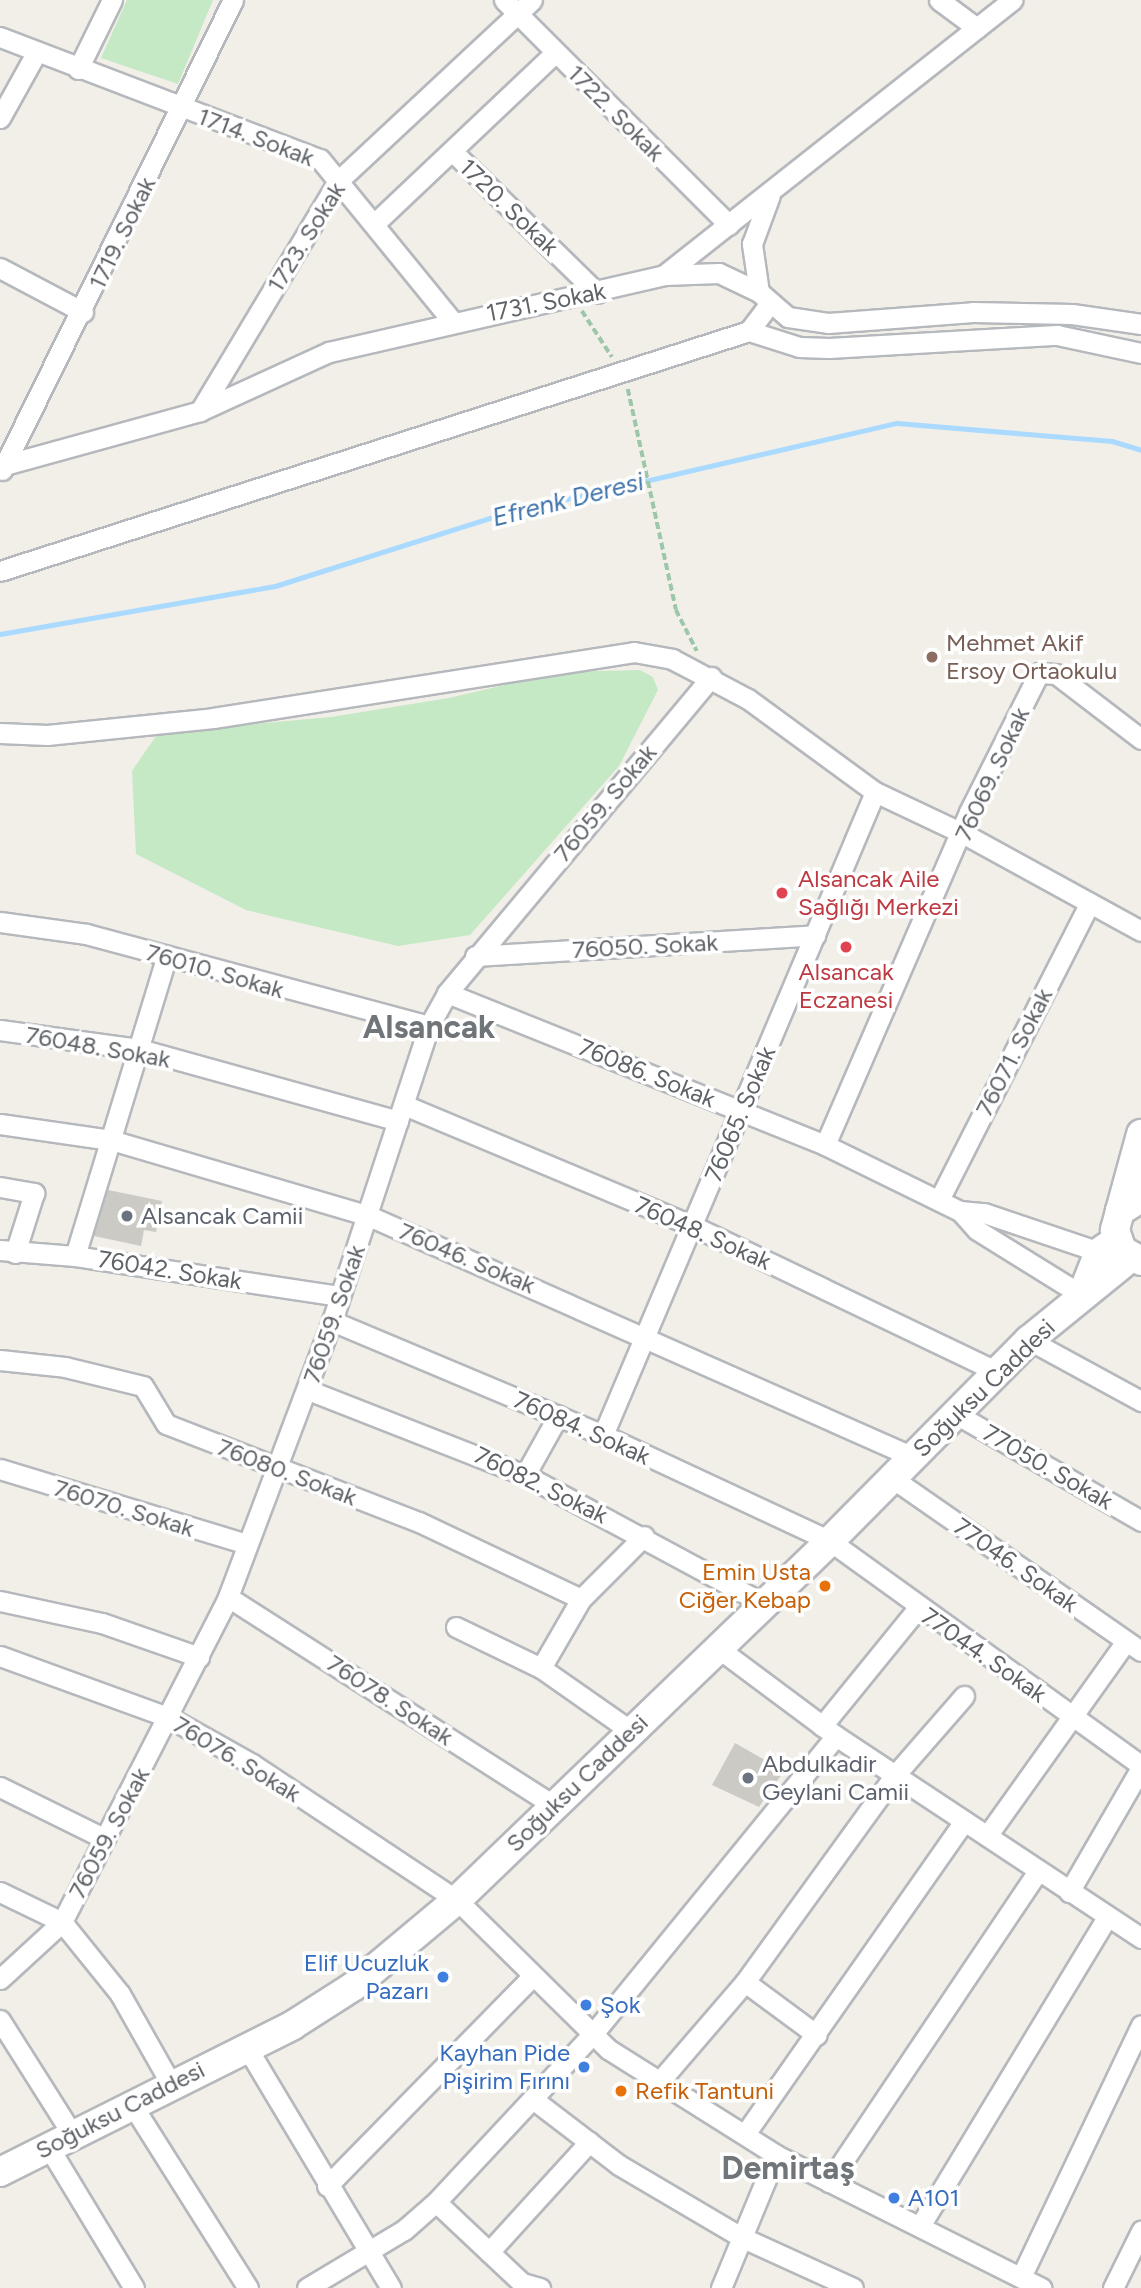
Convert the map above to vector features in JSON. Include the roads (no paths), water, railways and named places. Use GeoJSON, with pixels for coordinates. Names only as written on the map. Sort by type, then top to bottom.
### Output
{"type":"FeatureCollection","features":[{"type":"Feature","properties":{"kind":"street"},"geometry":{"type":"LineString","coordinates":[[78,69],[111,0]]}},
{"type":"Feature","properties":{"kind":"street","name":"1719. Sokak"},"geometry":{"type":"LineString","coordinates":[[4,468],[184,109],[233,0]]}},
{"type":"Feature","properties":{"kind":"street","name":"1723. Sokak"},"geometry":{"type":"LineString","coordinates":[[200,411],[338,181],[510,7],[532,0]]}},
{"type":"Feature","properties":{"kind":"street"},"geometry":{"type":"LineString","coordinates":[[939,0],[977,28]]}},
{"type":"Feature","properties":{"kind":"street","name":"1731. Sokak"},"geometry":{"type":"LineString","coordinates":[[4,468],[200,411],[329,352],[453,321],[597,293],[664,275],[1012,0]]}},
{"type":"Feature","properties":{"kind":"street","name":"1722. Sokak"},"geometry":{"type":"LineString","coordinates":[[510,7],[729,225]]}},
{"type":"Feature","properties":{"kind":"street","name":"1714. Sokak"},"geometry":{"type":"LineString","coordinates":[[0,37],[36,53],[320,159],[453,321]]}},
{"type":"Feature","properties":{"kind":"street"},"geometry":{"type":"LineString","coordinates":[[0,118],[36,53]]}},
{"type":"Feature","properties":{"kind":"street"},"geometry":{"type":"LineString","coordinates":[[374,224],[555,53]]}},
{"type":"Feature","properties":{"kind":"street","name":"1720. Sokak"},"geometry":{"type":"LineString","coordinates":[[452,151],[597,293]]}},
{"type":"Feature","properties":{"kind":"street"},"geometry":{"type":"LineString","coordinates":[[749,331],[764,298],[752,244],[775,186]]}},
{"type":"Feature","properties":{"kind":"street"},"geometry":{"type":"LineString","coordinates":[[0,268],[83,312]]}},
{"type":"Feature","properties":{"kind":"street"},"geometry":{"type":"LineString","coordinates":[[664,275],[719,273],[764,298],[788,317],[828,323],[973,312],[1073,314],[1141,324]]}},
{"type":"Feature","properties":{"kind":"street"},"geometry":{"type":"LineString","coordinates":[[0,571],[749,331],[799,347],[829,348],[1057,335],[1141,353]]}},
{"type":"Feature","properties":{"kind":"street"},"geometry":{"type":"LineString","coordinates":[[0,733],[47,735],[213,718],[634,652],[672,659],[711,677],[875,792],[964,834],[1141,931]]}},
{"type":"Feature","properties":{"kind":"street","name":"76069. Sokak"},"geometry":{"type":"LineString","coordinates":[[825,1145],[964,834],[969,812],[1039,673],[1056,674],[1141,739]]}},
{"type":"Feature","properties":{"kind":"street","name":"76059. Sokak"},"geometry":{"type":"LineString","coordinates":[[0,1979],[62,1922],[170,1718],[229,1597],[308,1390],[369,1216],[429,1026],[447,993],[475,956],[711,677]]}},
{"type":"Feature","properties":{"kind":"street","name":"76065. Sokak"},"geometry":{"type":"LineString","coordinates":[[603,1436],[875,792]]}},
{"type":"Feature","properties":{"kind":"street","name":"76071. Sokak"},"geometry":{"type":"LineString","coordinates":[[939,1200],[1090,903]]}},
{"type":"Feature","properties":{"kind":"street","name":"76010. Sokak"},"geometry":{"type":"LineString","coordinates":[[0,922],[86,934],[429,1026]]}},
{"type":"Feature","properties":{"kind":"street","name":"76050. Sokak"},"geometry":{"type":"LineString","coordinates":[[475,956],[815,936]]}},
{"type":"Feature","properties":{"kind":"street"},"geometry":{"type":"LineString","coordinates":[[75,1255],[167,956]]}},
{"type":"Feature","properties":{"kind":"street","name":"76086. Sokak"},"geometry":{"type":"LineString","coordinates":[[447,993],[825,1145],[960,1211],[977,1230],[1082,1296]]}},
{"type":"Feature","properties":{"kind":"street","name":"76048. Sokak"},"geometry":{"type":"LineString","coordinates":[[0,1030],[139,1049],[401,1113],[693,1226],[998,1372]]}},
{"type":"Feature","properties":{"kind":"street","name":"76046. Sokak"},"geometry":{"type":"LineString","coordinates":[[0,1124],[111,1140],[369,1216],[647,1335],[913,1457]]}},
{"type":"Feature","properties":{"kind":"street"},"geometry":{"type":"LineString","coordinates":[[1082,1296],[1122,1252],[1141,1134]]}},
{"type":"Feature","properties":{"kind":"street"},"geometry":{"type":"LineString","coordinates":[[0,1187],[34,1194],[7,1252]]}},
{"type":"Feature","properties":{"kind":"street","name":"76086. Sokak"},"geometry":{"type":"LineString","coordinates":[[960,1211],[984,1213],[1122,1252]]}},
{"type":"Feature","properties":{"kind":"street","name":"76042. Sokak"},"geometry":{"type":"LineString","coordinates":[[7,1252],[75,1255],[339,1296]]}},
{"type":"Feature","properties":{"kind":"street","name":"Soğuksu Caddesi"},"geometry":{"type":"LineString","coordinates":[[0,2172],[131,2103],[293,2025],[354,1986],[457,1900],[552,1804],[830,1541],[1029,1340],[1082,1296]]}},
{"type":"Feature","properties":{"kind":"street","name":"76084. Sokak"},"geometry":{"type":"LineString","coordinates":[[332,1321],[558,1416],[830,1541]]}},
{"type":"Feature","properties":{"kind":"street"},"geometry":{"type":"LineString","coordinates":[[1029,1340],[1141,1401]]}},
{"type":"Feature","properties":{"kind":"street","name":"76080. Sokak"},"geometry":{"type":"LineString","coordinates":[[0,1360],[65,1367],[143,1386],[166,1424],[277,1471],[419,1522],[581,1599]]}},
{"type":"Feature","properties":{"kind":"street","name":"76082. Sokak"},"geometry":{"type":"LineString","coordinates":[[308,1390],[525,1475],[644,1536],[764,1603]]}},
{"type":"Feature","properties":{"kind":"street","name":"77050. Sokak"},"geometry":{"type":"LineString","coordinates":[[956,1414],[1141,1521]]}},
{"type":"Feature","properties":{"kind":"street"},"geometry":{"type":"LineString","coordinates":[[525,1475],[558,1416]]}},
{"type":"Feature","properties":{"kind":"street","name":"76070. Sokak"},"geometry":{"type":"LineString","coordinates":[[0,1469],[247,1544]]}},
{"type":"Feature","properties":{"kind":"street","name":"77046. Sokak"},"geometry":{"type":"LineString","coordinates":[[892,1478],[1133,1646]]}},
{"type":"Feature","properties":{"kind":"street"},"geometry":{"type":"LineString","coordinates":[[541,1668],[581,1599],[644,1536]]}},
{"type":"Feature","properties":{"kind":"street","name":"77044. Sokak"},"geometry":{"type":"LineString","coordinates":[[830,1541],[917,1609],[1141,1767]]}},
{"type":"Feature","properties":{"kind":"street","name":"76078. Sokak"},"geometry":{"type":"LineString","coordinates":[[229,1597],[552,1804]]}},
{"type":"Feature","properties":{"kind":"street"},"geometry":{"type":"LineString","coordinates":[[0,1601],[102,1623],[199,1657]]}},
{"type":"Feature","properties":{"kind":"street"},"geometry":{"type":"LineString","coordinates":[[307,2288],[367,2252],[436,2202],[534,2100],[592,2035],[829,1731],[917,1609]]}},
{"type":"Feature","properties":{"kind":"street"},"geometry":{"type":"LineString","coordinates":[[456,1627],[541,1668],[631,1731]]}},
{"type":"Feature","properties":{"kind":"street"},"geometry":{"type":"LineString","coordinates":[[987,1836],[1070,1716],[1133,1646]]}},
{"type":"Feature","properties":{"kind":"street"},"geometry":{"type":"LineString","coordinates":[[719,1648],[829,1731],[1106,1919],[1141,1938]]}},
{"type":"Feature","properties":{"kind":"street","name":"76076. Sokak"},"geometry":{"type":"LineString","coordinates":[[0,1656],[170,1718],[252,1764],[457,1900],[531,1978],[592,2035],[659,2082],[776,2155],[1042,2288]]}},
{"type":"Feature","properties":{"kind":"street"},"geometry":{"type":"LineString","coordinates":[[659,2082],[745,1982],[895,1775],[964,1696]]}},
{"type":"Feature","properties":{"kind":"street"},"geometry":{"type":"LineString","coordinates":[[1069,1892],[1141,1767]]}},
{"type":"Feature","properties":{"kind":"street"},"geometry":{"type":"LineString","coordinates":[[0,1787],[105,1839]]}},
{"type":"Feature","properties":{"kind":"street"},"geometry":{"type":"LineString","coordinates":[[745,2134],[817,2035],[964,1821]]}},
{"type":"Feature","properties":{"kind":"street"},"geometry":{"type":"LineString","coordinates":[[829,2182],[1037,1872]]}},
{"type":"Feature","properties":{"kind":"street"},"geometry":{"type":"LineString","coordinates":[[0,1892],[62,1922],[120,1994],[171,2084]]}},
{"type":"Feature","properties":{"kind":"street"},"geometry":{"type":"LineString","coordinates":[[920,2226],[1106,1919]]}},
{"type":"Feature","properties":{"kind":"street"},"geometry":{"type":"LineString","coordinates":[[327,2186],[531,1978]]}},
{"type":"Feature","properties":{"kind":"street"},"geometry":{"type":"LineString","coordinates":[[745,1982],[817,2035]]}},
{"type":"Feature","properties":{"kind":"street"},"geometry":{"type":"LineString","coordinates":[[0,2020],[134,2288]]}},
{"type":"Feature","properties":{"kind":"street"},"geometry":{"type":"LineString","coordinates":[[1021,2277],[1141,2025]]}},
{"type":"Feature","properties":{"kind":"street"},"geometry":{"type":"LineString","coordinates":[[246,2046],[327,2186],[391,2288]]}},
{"type":"Feature","properties":{"kind":"street"},"geometry":{"type":"LineString","coordinates":[[534,2100],[589,2142],[741,2237],[853,2288]]}},
{"type":"Feature","properties":{"kind":"street"},"geometry":{"type":"LineString","coordinates":[[131,2103],[248,2288]]}},
{"type":"Feature","properties":{"kind":"street"},"geometry":{"type":"LineString","coordinates":[[489,2252],[589,2142]]}},
{"type":"Feature","properties":{"kind":"street"},"geometry":{"type":"LineString","coordinates":[[721,2288],[776,2155]]}},
{"type":"Feature","properties":{"kind":"street"},"geometry":{"type":"LineString","coordinates":[[436,2202],[527,2286]]}},
{"type":"Feature","properties":{"kind":"street"},"geometry":{"type":"LineString","coordinates":[[1113,2288],[1141,2231]]}},
{"type":"Feature","properties":{"kind":"waterway","name":"Efrenk Deresi"},"geometry":{"type":"LineString","coordinates":[[0,634],[275,586],[502,514],[897,423],[1112,441],[1141,450]]}},
{"type":"Feature","properties":{"kind":"place","name":"Mehmet Akif Ersoy Ortaokulu"},"geometry":{"type":"Point","coordinates":[932,657]}},
{"type":"Feature","properties":{"kind":"place","name":"Alsancak Aile Sağlığı Merkezi"},"geometry":{"type":"Point","coordinates":[782,893]}},
{"type":"Feature","properties":{"kind":"place","name":"Alsancak Eczanesi"},"geometry":{"type":"Point","coordinates":[846,947]}},
{"type":"Feature","properties":{"kind":"place","name":"Alsancak Camii"},"geometry":{"type":"Point","coordinates":[127,1216]}},
{"type":"Feature","properties":{"kind":"place","name":"Emin Usta Ciğer Kebap"},"geometry":{"type":"Point","coordinates":[825,1586]}},
{"type":"Feature","properties":{"kind":"place","name":"Abdulkadir Geylani Camii"},"geometry":{"type":"Point","coordinates":[748,1778]}},
{"type":"Feature","properties":{"kind":"place","name":"Elif Ucuzluk Pazarı"},"geometry":{"type":"Point","coordinates":[443,1977]}},
{"type":"Feature","properties":{"kind":"place","name":"Şok"},"geometry":{"type":"Point","coordinates":[586,2005]}},
{"type":"Feature","properties":{"kind":"place","name":"Kayhan Pide Pişirim Fırını"},"geometry":{"type":"Point","coordinates":[584,2067]}},
{"type":"Feature","properties":{"kind":"place","name":"Refik Tantuni"},"geometry":{"type":"Point","coordinates":[621,2091]}},
{"type":"Feature","properties":{"kind":"place","name":"A101"},"geometry":{"type":"Point","coordinates":[894,2198]}},
{"type":"Feature","properties":{"kind":"district","name":"Alsancak"},"geometry":{"type":"Point","coordinates":[429,1027]}},
{"type":"Feature","properties":{"kind":"district","name":"Demirtaş"},"geometry":{"type":"Point","coordinates":[788,2168]}}]}
